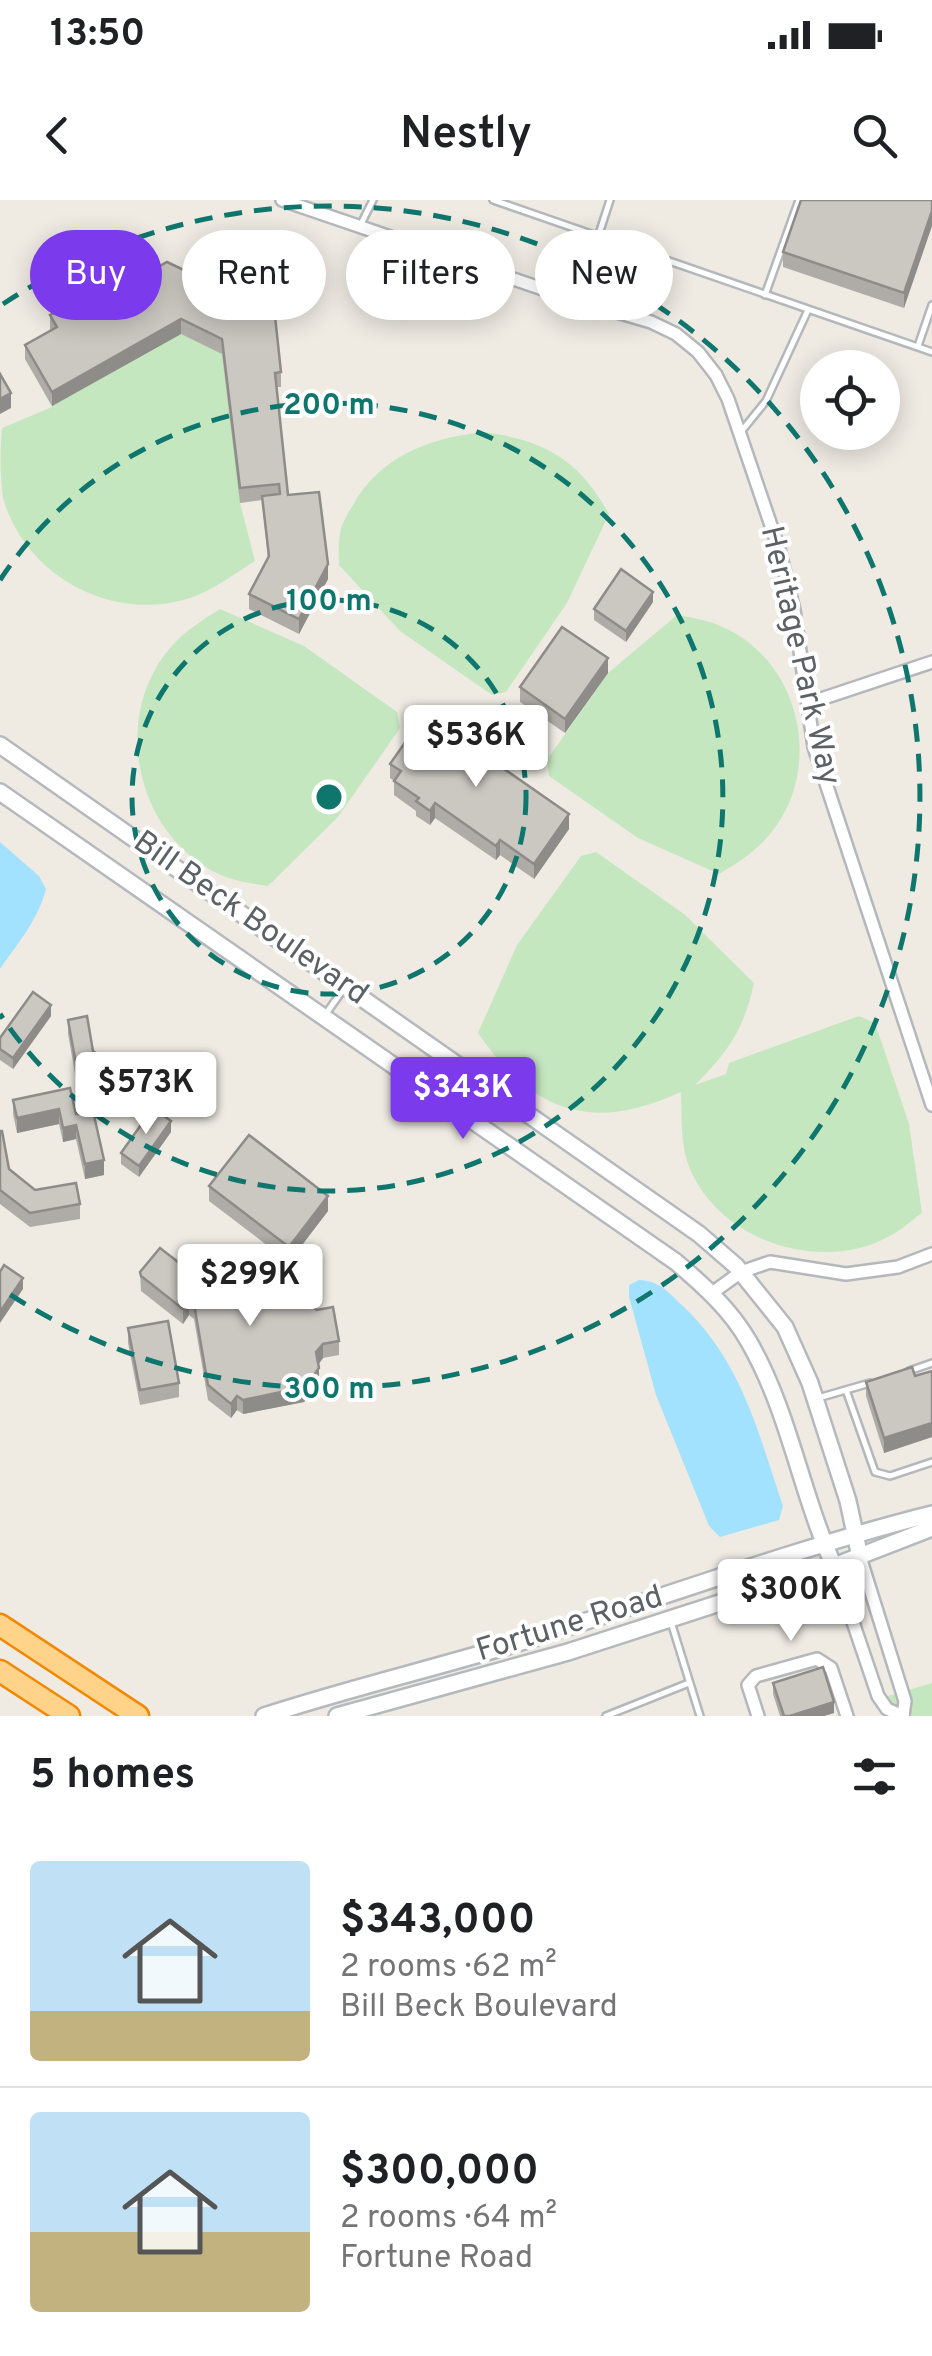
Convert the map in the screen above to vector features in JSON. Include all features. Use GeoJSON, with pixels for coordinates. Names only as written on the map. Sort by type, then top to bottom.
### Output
{"type":"FeatureCollection","features":[{"type":"Feature","properties":{"kind":"highway"},"geometry":{"type":"LineString","coordinates":[[0,1625],[138,1716]]}},
{"type":"Feature","properties":{"kind":"highway"},"geometry":{"type":"LineString","coordinates":[[0,1671],[68,1716]]}},
{"type":"Feature","properties":{"kind":"street","name":"Heritage Park Way"},"geometry":{"type":"LineString","coordinates":[[282,200],[535,284]]}},
{"type":"Feature","properties":{"kind":"street"},"geometry":{"type":"LineString","coordinates":[[326,215],[331,200]]}},
{"type":"Feature","properties":{"kind":"street","name":"Heritage Park Way"},"geometry":{"type":"LineString","coordinates":[[639,320],[676,334],[698,352],[722,386],[740,433],[780,549],[794,610],[814,747],[932,1105]]}},
{"type":"Feature","properties":{"kind":"street"},"geometry":{"type":"LineString","coordinates":[[809,703],[932,662]]}},
{"type":"Feature","properties":{"kind":"street","name":"Bill Beck Boulevard"},"geometry":{"type":"LineString","coordinates":[[0,745],[700,1234],[740,1272],[785,1327],[815,1399],[905,1700],[903,1716],[887,1709],[878,1696],[774,1396],[749,1340],[712,1292],[676,1262],[0,792]]}},
{"type":"Feature","properties":{"kind":"street"},"geometry":{"type":"LineString","coordinates":[[712,1292],[740,1272],[770,1262],[846,1274],[898,1267],[932,1254]]}},
{"type":"Feature","properties":{"kind":"street","name":"Fortune Road"},"geometry":{"type":"LineString","coordinates":[[264,1716],[353,1687],[477,1655],[856,1533],[932,1514]]}},
{"type":"Feature","properties":{"kind":"street","name":"Fortune Road"},"geometry":{"type":"LineString","coordinates":[[337,1716],[495,1674],[670,1620],[860,1557],[932,1528]]}},
{"type":"Feature","properties":{"kind":"street"},"geometry":{"type":"LineString","coordinates":[[664,1596],[670,1620]]}},
{"type":"Feature","properties":{"kind":"street"},"geometry":{"type":"LineString","coordinates":[[758,1716],[748,1685],[756,1676],[817,1659],[832,1668],[848,1716]]}},
{"type":"Feature","properties":{"kind":"lane"},"geometry":{"type":"LineString","coordinates":[[360,226],[373,200]]}},
{"type":"Feature","properties":{"kind":"lane"},"geometry":{"type":"LineString","coordinates":[[493,200],[580,230]]}},
{"type":"Feature","properties":{"kind":"lane"},"geometry":{"type":"LineString","coordinates":[[600,230],[610,200]]}},
{"type":"Feature","properties":{"kind":"lane"},"geometry":{"type":"LineString","coordinates":[[765,295],[799,200]]}},
{"type":"Feature","properties":{"kind":"lane"},"geometry":{"type":"LineString","coordinates":[[673,263],[932,352]]}},
{"type":"Feature","properties":{"kind":"lane"},"geometry":{"type":"LineString","coordinates":[[918,346],[932,305]]}},
{"type":"Feature","properties":{"kind":"lane"},"geometry":{"type":"LineString","coordinates":[[740,433],[766,401],[808,310]]}},
{"type":"Feature","properties":{"kind":"lane"},"geometry":{"type":"LineString","coordinates":[[324,1017],[346,986]]}},
{"type":"Feature","properties":{"kind":"lane"},"geometry":{"type":"LineString","coordinates":[[898,1374],[932,1364]]}},
{"type":"Feature","properties":{"kind":"lane"},"geometry":{"type":"LineString","coordinates":[[815,1399],[881,1380]]}},
{"type":"Feature","properties":{"kind":"lane"},"geometry":{"type":"LineString","coordinates":[[846,1390],[874,1472],[890,1476],[932,1462]]}},
{"type":"Feature","properties":{"kind":"lane"},"geometry":{"type":"LineString","coordinates":[[670,1620],[700,1716]]}},
{"type":"Feature","properties":{"kind":"lane"},"geometry":{"type":"LineString","coordinates":[[606,1716],[688,1683]]}},
{"type":"Feature","properties":{"kind":"green space"},"geometry":{"type":"Polygon","coordinates":[[[182,289],[182,320],[236,320],[276,388],[287,497],[240,503],[255,561],[196,596],[158,604],[129,604],[74,586],[30,550],[3,498],[2,428],[52,407],[25,359],[56,342],[50,330],[74,320],[162,320],[162,292],[182,289]]]}},
{"type":"Feature","properties":{"kind":"green space"},"geometry":{"type":"Polygon","coordinates":[[[485,432],[526,441],[559,456],[586,480],[609,514],[567,603],[506,692],[492,695],[400,631],[339,565],[343,524],[357,498],[382,469],[430,443],[485,432]]]}},
{"type":"Feature","properties":{"kind":"green space"},"geometry":{"type":"Polygon","coordinates":[[[220,609],[304,646],[397,712],[400,728],[338,817],[268,886],[223,876],[183,850],[148,797],[140,766],[137,735],[142,703],[153,674],[176,641],[220,609]]]}},
{"type":"Feature","properties":{"kind":"green space"},"geometry":{"type":"Polygon","coordinates":[[[677,615],[716,624],[752,645],[785,687],[799,739],[799,766],[782,817],[754,850],[719,874],[638,838],[549,776],[547,760],[608,673],[677,615]]]}},
{"type":"Feature","properties":{"kind":"green space"},"geometry":{"type":"Polygon","coordinates":[[[596,852],[684,914],[754,983],[733,1040],[695,1085],[726,1074],[729,1063],[859,1016],[875,1023],[909,1124],[922,1213],[890,1236],[863,1247],[805,1251],[776,1244],[725,1216],[705,1194],[690,1169],[685,1150],[681,1092],[649,1105],[619,1111],[567,1108],[520,1082],[499,1060],[478,1033],[517,945],[581,856],[596,852]]]}},
{"type":"Feature","properties":{"kind":"green space"},"geometry":{"type":"Polygon","coordinates":[[[932,1683],[932,1716],[910,1716],[907,1707],[884,1715],[878,1699],[932,1683]]]}},
{"type":"Feature","properties":{"kind":"water"},"geometry":{"type":"Polygon","coordinates":[[[0,842],[39,876],[46,889],[33,921],[0,969],[0,842]]]}},
{"type":"Feature","properties":{"kind":"water"},"geometry":{"type":"Polygon","coordinates":[[[639,1280],[658,1285],[683,1306],[720,1350],[734,1374],[783,1506],[779,1520],[720,1537],[709,1526],[656,1395],[629,1297],[629,1285],[639,1280]]]}},
{"type":"Feature","properties":{"kind":"building"},"geometry":{"type":"Polygon","coordinates":[[[801,200],[932,200],[932,211],[904,293],[783,252],[801,200]]]}},
{"type":"Feature","properties":{"kind":"building"},"geometry":{"type":"Polygon","coordinates":[[[167,262],[182,269],[182,319],[52,392],[25,345],[57,327],[53,320],[162,320],[162,265],[167,262]]]}},
{"type":"Feature","properties":{"kind":"building"},"geometry":{"type":"Polygon","coordinates":[[[183,320],[275,320],[281,372],[275,373],[288,495],[319,492],[328,564],[299,619],[249,594],[269,556],[262,496],[280,494],[279,484],[240,488],[222,339],[183,320]]]}},
{"type":"Feature","properties":{"kind":"building"},"geometry":{"type":"Polygon","coordinates":[[[0,374],[11,393],[0,399],[0,374]]]}},
{"type":"Feature","properties":{"kind":"building"},"geometry":{"type":"Polygon","coordinates":[[[621,569],[653,592],[626,631],[594,609],[621,569]]]}},
{"type":"Feature","properties":{"kind":"building"},"geometry":{"type":"Polygon","coordinates":[[[562,627],[608,658],[565,719],[520,687],[562,627]]]}},
{"type":"Feature","properties":{"kind":"building"},"geometry":{"type":"Polygon","coordinates":[[[425,714],[569,814],[534,864],[500,840],[496,846],[435,803],[430,811],[394,781],[401,771],[390,764],[425,714]]]}},
{"type":"Feature","properties":{"kind":"building"},"geometry":{"type":"Polygon","coordinates":[[[33,992],[51,1005],[13,1058],[0,1049],[0,1038],[33,992]]]}},
{"type":"Feature","properties":{"kind":"building"},"geometry":{"type":"Polygon","coordinates":[[[87,1016],[93,1051],[119,1070],[154,1064],[157,1083],[113,1091],[76,1064],[68,1020],[87,1016]]]}},
{"type":"Feature","properties":{"kind":"building"},"geometry":{"type":"Polygon","coordinates":[[[70,1088],[76,1114],[93,1111],[104,1160],[85,1164],[76,1125],[63,1128],[59,1109],[17,1118],[13,1100],[70,1088]]]}},
{"type":"Feature","properties":{"kind":"building"},"geometry":{"type":"Polygon","coordinates":[[[153,1108],[171,1121],[139,1166],[121,1153],[153,1108]]]}},
{"type":"Feature","properties":{"kind":"building"},"geometry":{"type":"Polygon","coordinates":[[[0,1131],[9,1169],[35,1190],[76,1183],[80,1204],[30,1213],[0,1190],[0,1131]]]}},
{"type":"Feature","properties":{"kind":"building"},"geometry":{"type":"Polygon","coordinates":[[[249,1135],[328,1196],[289,1247],[209,1186],[249,1135]]]}},
{"type":"Feature","properties":{"kind":"building"},"geometry":{"type":"Polygon","coordinates":[[[160,1248],[201,1280],[203,1290],[287,1274],[305,1289],[308,1304],[317,1310],[333,1307],[339,1341],[323,1344],[316,1352],[319,1368],[304,1387],[243,1400],[237,1396],[231,1404],[208,1385],[194,1304],[189,1301],[183,1309],[141,1276],[140,1272],[160,1248]]]}},
{"type":"Feature","properties":{"kind":"building"},"geometry":{"type":"Polygon","coordinates":[[[4,1265],[23,1278],[0,1312],[0,1272],[4,1265]]]}},
{"type":"Feature","properties":{"kind":"building"},"geometry":{"type":"Polygon","coordinates":[[[168,1321],[179,1383],[140,1390],[128,1328],[168,1321]]]}},
{"type":"Feature","properties":{"kind":"building"},"geometry":{"type":"Polygon","coordinates":[[[912,1367],[915,1376],[932,1371],[932,1423],[884,1438],[866,1382],[912,1367]]]}},
{"type":"Feature","properties":{"kind":"building"},"geometry":{"type":"Polygon","coordinates":[[[823,1667],[834,1702],[784,1716],[773,1683],[823,1667]]]}}]}
